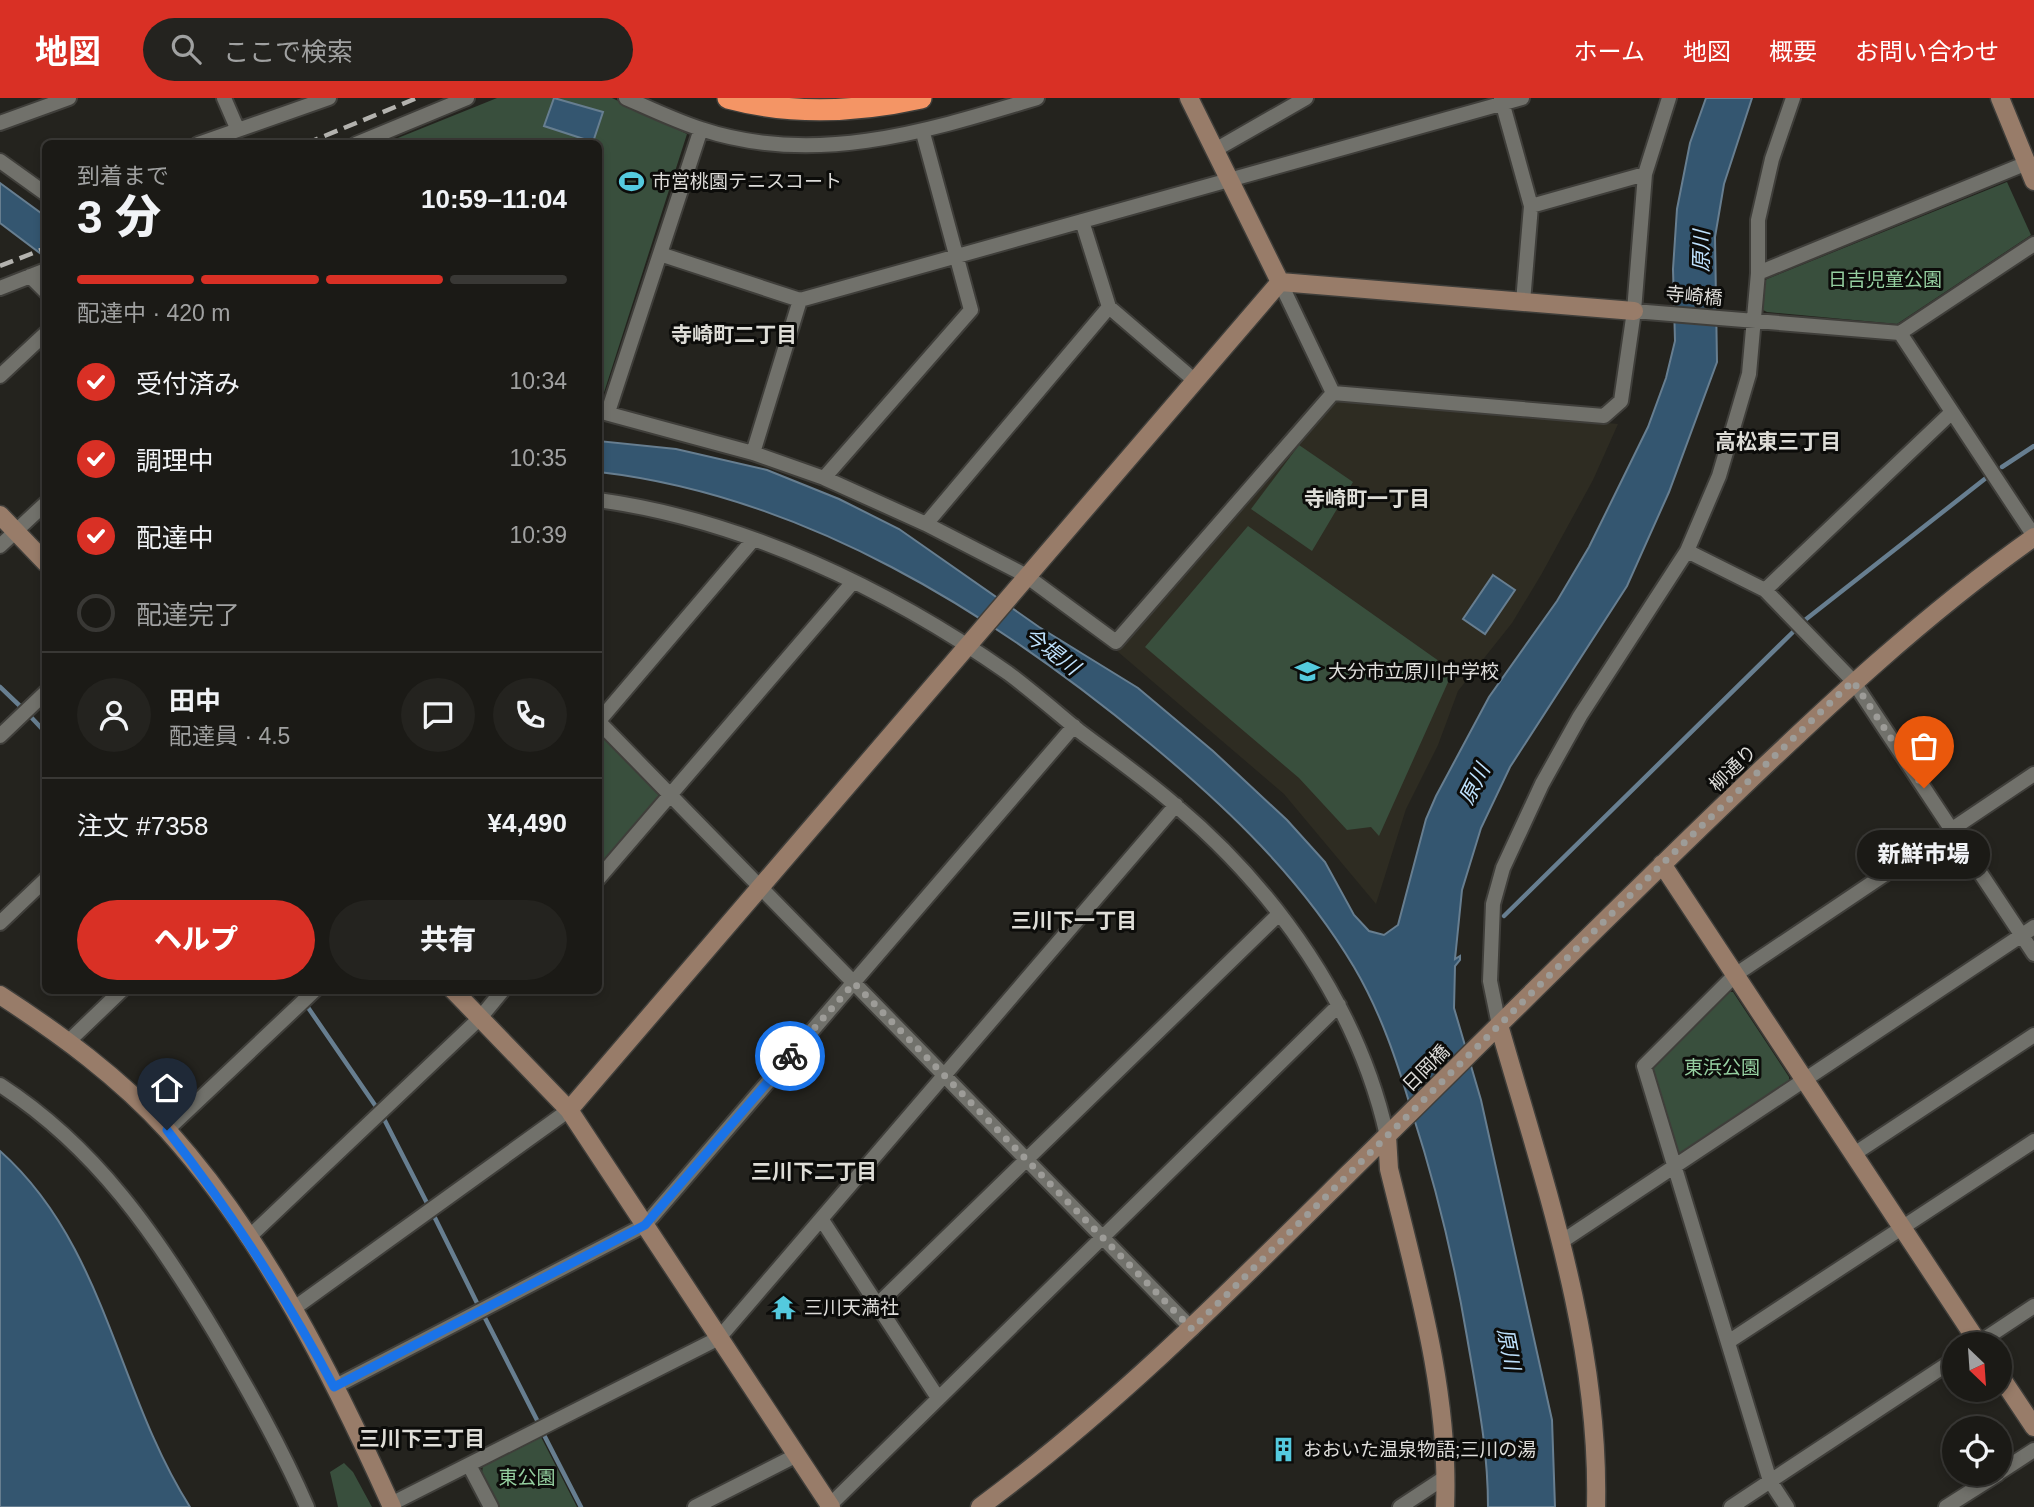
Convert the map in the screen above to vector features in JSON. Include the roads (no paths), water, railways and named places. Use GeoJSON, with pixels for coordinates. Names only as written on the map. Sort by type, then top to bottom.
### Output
{"type":"FeatureCollection","features":[{"type":"Feature","properties":{"kind":"highway"},"geometry":{"type":"LineString","coordinates":[[728,98],[765,106],[819,109],[860,107],[921,98]]}},
{"type":"Feature","properties":{"kind":"street"},"geometry":{"type":"LineString","coordinates":[[0,123],[69,98]]}},
{"type":"Feature","properties":{"kind":"street"},"geometry":{"type":"LineString","coordinates":[[224,98],[237,128]]}},
{"type":"Feature","properties":{"kind":"street"},"geometry":{"type":"LineString","coordinates":[[208,140],[329,98]]}},
{"type":"Feature","properties":{"kind":"street"},"geometry":{"type":"LineString","coordinates":[[366,140],[467,98]]}},
{"type":"Feature","properties":{"kind":"street"},"geometry":{"type":"LineString","coordinates":[[626,98],[701,129],[740,139],[798,144],[850,144],[923,133],[1037,98]]}},
{"type":"Feature","properties":{"kind":"street"},"geometry":{"type":"LineString","coordinates":[[1189,98],[1333,393]]}},
{"type":"Feature","properties":{"kind":"street"},"geometry":{"type":"LineString","coordinates":[[1214,150],[1306,98]]}},
{"type":"Feature","properties":{"kind":"street"},"geometry":{"type":"LineString","coordinates":[[660,254],[800,300],[1502,101],[1522,98]]}},
{"type":"Feature","properties":{"kind":"street"},"geometry":{"type":"LineString","coordinates":[[1333,393],[1604,416],[1621,401],[1634,311],[1645,174],[1669,98]]}},
{"type":"Feature","properties":{"kind":"street"},"geometry":{"type":"LineString","coordinates":[[1596,1507],[1594,1423],[1588,1368],[1561,1242],[1499,1025],[1490,981],[1493,904],[1503,868],[1542,783],[1580,716],[1687,551],[1719,476],[1749,374],[1758,273],[1758,220],[1772,159],[1793,98]]}},
{"type":"Feature","properties":{"kind":"street"},"geometry":{"type":"LineString","coordinates":[[2000,98],[2034,181]]}},
{"type":"Feature","properties":{"kind":"street"},"geometry":{"type":"LineString","coordinates":[[1502,101],[1531,206],[1523,302]]}},
{"type":"Feature","properties":{"kind":"street"},"geometry":{"type":"LineString","coordinates":[[701,129],[660,254],[603,412],[753,453],[824,478],[926,524],[1025,575],[1116,642],[1333,393]]}},
{"type":"Feature","properties":{"kind":"street"},"geometry":{"type":"LineString","coordinates":[[824,478],[971,310],[923,133]]}},
{"type":"Feature","properties":{"kind":"street"},"geometry":{"type":"LineString","coordinates":[[0,161],[42,191]]}},
{"type":"Feature","properties":{"kind":"street"},"geometry":{"type":"LineString","coordinates":[[1758,273],[2027,163]]}},
{"type":"Feature","properties":{"kind":"street"},"geometry":{"type":"LineString","coordinates":[[1531,206],[1645,174]]}},
{"type":"Feature","properties":{"kind":"street"},"geometry":{"type":"LineString","coordinates":[[1082,221],[1109,307],[1194,380]]}},
{"type":"Feature","properties":{"kind":"street"},"geometry":{"type":"LineString","coordinates":[[2034,244],[1900,333],[2034,536]]}},
{"type":"Feature","properties":{"kind":"street"},"geometry":{"type":"LineString","coordinates":[[0,288],[39,273]]}},
{"type":"Feature","properties":{"kind":"street"},"geometry":{"type":"LineString","coordinates":[[1280,282],[1634,311]]}},
{"type":"Feature","properties":{"kind":"street"},"geometry":{"type":"LineString","coordinates":[[293,1309],[569,1110],[762,888],[965,646],[980,632],[1025,575],[1280,282]]}},
{"type":"Feature","properties":{"kind":"street"},"geometry":{"type":"LineString","coordinates":[[753,453],[800,300]]}},
{"type":"Feature","properties":{"kind":"street"},"geometry":{"type":"LineString","coordinates":[[926,524],[1109,307]]}},
{"type":"Feature","properties":{"kind":"street","name":"寺崎橋"},"geometry":{"type":"LineString","coordinates":[[1634,311],[1900,333]]}},
{"type":"Feature","properties":{"kind":"street"},"geometry":{"type":"LineString","coordinates":[[0,376],[42,337]]}},
{"type":"Feature","properties":{"kind":"street"},"geometry":{"type":"LineString","coordinates":[[1765,590],[1952,412]]}},
{"type":"Feature","properties":{"kind":"street"},"geometry":{"type":"LineString","coordinates":[[602,501],[686,518],[753,540],[853,582],[965,646],[1008,673],[1176,805],[1226,853],[1279,914],[1339,1004],[1361,1049],[1387,1136],[1389,1169],[1438,1383],[1447,1476],[1446,1507]]}},
{"type":"Feature","properties":{"kind":"street"},"geometry":{"type":"LineString","coordinates":[[0,546],[42,507]]}},
{"type":"Feature","properties":{"kind":"street"},"geometry":{"type":"LineString","coordinates":[[0,516],[42,559]]}},
{"type":"Feature","properties":{"kind":"street","name":"柳通り"},"geometry":{"type":"LineString","coordinates":[[1477,1047],[1853,681],[2034,536]]}},
{"type":"Feature","properties":{"kind":"street"},"geometry":{"type":"LineString","coordinates":[[602,718],[753,540]]}},
{"type":"Feature","properties":{"kind":"street"},"geometry":{"type":"LineString","coordinates":[[1687,551],[1765,590],[1853,681],[1952,830],[2028,932],[2034,954]]}},
{"type":"Feature","properties":{"kind":"street"},"geometry":{"type":"LineString","coordinates":[[602,871],[671,795],[853,582]]}},
{"type":"Feature","properties":{"kind":"street"},"geometry":{"type":"LineString","coordinates":[[0,736],[42,696]]}},
{"type":"Feature","properties":{"kind":"street"},"geometry":{"type":"LineString","coordinates":[[602,725],[1192,1329]]}},
{"type":"Feature","properties":{"kind":"street"},"geometry":{"type":"LineString","coordinates":[[334,1387],[645,1225],[1074,726]]}},
{"type":"Feature","properties":{"kind":"street"},"geometry":{"type":"LineString","coordinates":[[1787,1507],[1770,1481],[1644,1066],[1735,975],[2034,774]]}},
{"type":"Feature","properties":{"kind":"street"},"geometry":{"type":"LineString","coordinates":[[0,995],[70,1040],[167,1130],[248,1238],[293,1309],[392,1506],[719,1338],[1176,805]]}},
{"type":"Feature","properties":{"kind":"street"},"geometry":{"type":"LineString","coordinates":[[1662,864],[1970,1332]]}},
{"type":"Feature","properties":{"kind":"street"},"geometry":{"type":"LineString","coordinates":[[0,923],[42,883]]}},
{"type":"Feature","properties":{"kind":"street"},"geometry":{"type":"LineString","coordinates":[[877,1305],[1279,914]]}},
{"type":"Feature","properties":{"kind":"street"},"geometry":{"type":"LineString","coordinates":[[1561,1242],[2028,932]]}},
{"type":"Feature","properties":{"kind":"street"},"geometry":{"type":"LineString","coordinates":[[70,1040],[118,994]]}},
{"type":"Feature","properties":{"kind":"street"},"geometry":{"type":"LineString","coordinates":[[167,1130],[311,994]]}},
{"type":"Feature","properties":{"kind":"street"},"geometry":{"type":"LineString","coordinates":[[457,994],[569,1110],[831,1506],[1339,1004]]}},
{"type":"Feature","properties":{"kind":"street"},"geometry":{"type":"LineString","coordinates":[[248,1238],[480,1018],[500,994]]}},
{"type":"Feature","properties":{"kind":"street"},"geometry":{"type":"LineString","coordinates":[[1854,1154],[2034,1035]]}},
{"type":"Feature","properties":{"kind":"street","name":"日岡橋"},"geometry":{"type":"LineString","coordinates":[[980,1507],[1069,1436],[1192,1329],[1477,1047]]}},
{"type":"Feature","properties":{"kind":"street"},"geometry":{"type":"LineString","coordinates":[[0,1085],[74,1144],[106,1176],[153,1234],[240,1374],[307,1507]]}},
{"type":"Feature","properties":{"kind":"street"},"geometry":{"type":"LineString","coordinates":[[1728,1342],[2034,1141]]}},
{"type":"Feature","properties":{"kind":"street"},"geometry":{"type":"LineString","coordinates":[[822,1220],[938,1398]]}},
{"type":"Feature","properties":{"kind":"street"},"geometry":{"type":"LineString","coordinates":[[1996,1332],[2034,1306]]}},
{"type":"Feature","properties":{"kind":"street"},"geometry":{"type":"LineString","coordinates":[[1731,1507],[1942,1368]]}},
{"type":"Feature","properties":{"kind":"street"},"geometry":{"type":"LineString","coordinates":[[2012,1394],[2034,1427]]}},
{"type":"Feature","properties":{"kind":"street"},"geometry":{"type":"LineString","coordinates":[[2012,1464],[2034,1450]]}},
{"type":"Feature","properties":{"kind":"street"},"geometry":{"type":"LineString","coordinates":[[695,1507],[797,1455]]}},
{"type":"Feature","properties":{"kind":"street"},"geometry":{"type":"LineString","coordinates":[[469,1465],[491,1507]]}},
{"type":"Feature","properties":{"kind":"street"},"geometry":{"type":"LineString","coordinates":[[1400,1507],[1447,1476]]}},
{"type":"Feature","properties":{"kind":"street"},"geometry":{"type":"LineString","coordinates":[[1946,1507],[1979,1486]]}},
{"type":"Feature","properties":{"kind":"water"},"geometry":{"type":"Polygon","coordinates":[[[554,98],[603,112],[594,140],[544,126],[554,98]]]}},
{"type":"Feature","properties":{"kind":"water"},"geometry":{"type":"Polygon","coordinates":[[[1706,98],[1752,98],[1724,184],[1715,237],[1717,362],[1669,492],[1627,586],[1510,767],[1481,828],[1462,890],[1455,959],[1460,956],[1460,960],[1455,966],[1454,1008],[1481,1100],[1552,1420],[1555,1507],[1488,1507],[1481,1422],[1467,1337],[1444,1223],[1421,1140],[1388,1038],[1364,984],[1311,903],[1261,846],[1206,792],[1088,694],[1025,648],[892,567],[822,534],[750,506],[675,485],[602,473],[602,441],[676,449],[767,470],[839,499],[899,529],[1039,627],[1138,688],[1213,751],[1287,820],[1325,862],[1354,915],[1369,931],[1384,935],[1398,925],[1426,819],[1436,796],[1489,697],[1557,601],[1589,547],[1648,427],[1666,378],[1675,341],[1673,269],[1677,209],[1690,143],[1706,98]]]}},
{"type":"Feature","properties":{"kind":"water"},"geometry":{"type":"Polygon","coordinates":[[[0,183],[42,214],[42,255],[0,223],[0,183]]]}},
{"type":"Feature","properties":{"kind":"water"},"geometry":{"type":"Polygon","coordinates":[[[1493,575],[1515,590],[1485,634],[1463,619],[1493,575]]]}},
{"type":"Feature","properties":{"kind":"water"},"geometry":{"type":"Polygon","coordinates":[[[0,1151],[36,1189],[64,1230],[87,1275],[165,1463],[190,1507],[0,1507],[0,1151]]]}},
{"type":"Feature","properties":{"kind":"waterway"},"geometry":{"type":"LineString","coordinates":[[2002,467],[2034,446]]}},
{"type":"Feature","properties":{"kind":"waterway"},"geometry":{"type":"LineString","coordinates":[[1805,620],[1986,478]]}},
{"type":"Feature","properties":{"kind":"waterway"},"geometry":{"type":"LineString","coordinates":[[1504,916],[1793,632]]}},
{"type":"Feature","properties":{"kind":"waterway"},"geometry":{"type":"LineString","coordinates":[[0,687],[21,707]]}},
{"type":"Feature","properties":{"kind":"waterway"},"geometry":{"type":"LineString","coordinates":[[30,716],[42,729]]}},
{"type":"Feature","properties":{"kind":"waterway"},"geometry":{"type":"LineString","coordinates":[[307,1006],[377,1108]]}},
{"type":"Feature","properties":{"kind":"waterway"},"geometry":{"type":"LineString","coordinates":[[384,1119],[428,1205]]}},
{"type":"Feature","properties":{"kind":"waterway"},"geometry":{"type":"LineString","coordinates":[[434,1216],[478,1305]]}},
{"type":"Feature","properties":{"kind":"waterway"},"geometry":{"type":"LineString","coordinates":[[484,1316],[539,1424]]}},
{"type":"Feature","properties":{"kind":"waterway"},"geometry":{"type":"LineString","coordinates":[[544,1435],[581,1507]]}},
{"type":"Feature","properties":{"kind":"railway"},"geometry":{"type":"LineString","coordinates":[[315,140],[417,98]]}},
{"type":"Feature","properties":{"kind":"railway"},"geometry":{"type":"LineString","coordinates":[[0,266],[42,250]]}},
{"type":"Feature","properties":{"kind":"place","name":"市営桃園テニスコート"},"geometry":{"type":"Point","coordinates":[632,181]}},
{"type":"Feature","properties":{"kind":"place","name":"大分市立原川中学校"},"geometry":{"type":"Point","coordinates":[1308,671]}},
{"type":"Feature","properties":{"kind":"place","name":"新鮮市場"},"geometry":{"type":"Point","coordinates":[1924,788]}},
{"type":"Feature","properties":{"kind":"place","name":"三川天満社"},"geometry":{"type":"Point","coordinates":[784,1307]}},
{"type":"Feature","properties":{"kind":"place","name":"おおいた温泉物語;三川の湯"},"geometry":{"type":"Point","coordinates":[1283,1449]}},
{"type":"Feature","properties":{"kind":"district","name":"寺崎町二丁目"},"geometry":{"type":"Point","coordinates":[734,334]}},
{"type":"Feature","properties":{"kind":"district","name":"高松東三丁目"},"geometry":{"type":"Point","coordinates":[1778,441]}},
{"type":"Feature","properties":{"kind":"district","name":"寺崎町一丁目"},"geometry":{"type":"Point","coordinates":[1367,498]}},
{"type":"Feature","properties":{"kind":"district","name":"三川下一丁目"},"geometry":{"type":"Point","coordinates":[1074,920]}},
{"type":"Feature","properties":{"kind":"district","name":"三川下二丁目"},"geometry":{"type":"Point","coordinates":[814,1171]}},
{"type":"Feature","properties":{"kind":"district","name":"三川下三丁目"},"geometry":{"type":"Point","coordinates":[422,1438]}},
{"type":"Feature","properties":{"kind":"water label","name":"原川"},"geometry":{"type":"Point","coordinates":[1701,251]}},
{"type":"Feature","properties":{"kind":"water label","name":"今堤川"},"geometry":{"type":"Point","coordinates":[1052,651]}},
{"type":"Feature","properties":{"kind":"water label","name":"原川"},"geometry":{"type":"Point","coordinates":[1474,784]}},
{"type":"Feature","properties":{"kind":"water label","name":"原川"},"geometry":{"type":"Point","coordinates":[1509,1349]}},
{"type":"Feature","properties":{"kind":"park label","name":"日吉児童公園"},"geometry":{"type":"Point","coordinates":[1885,279]}},
{"type":"Feature","properties":{"kind":"park label","name":"東浜公園"},"geometry":{"type":"Point","coordinates":[1722,1067]}},
{"type":"Feature","properties":{"kind":"park label","name":"東公園"},"geometry":{"type":"Point","coordinates":[527,1477]}}]}
